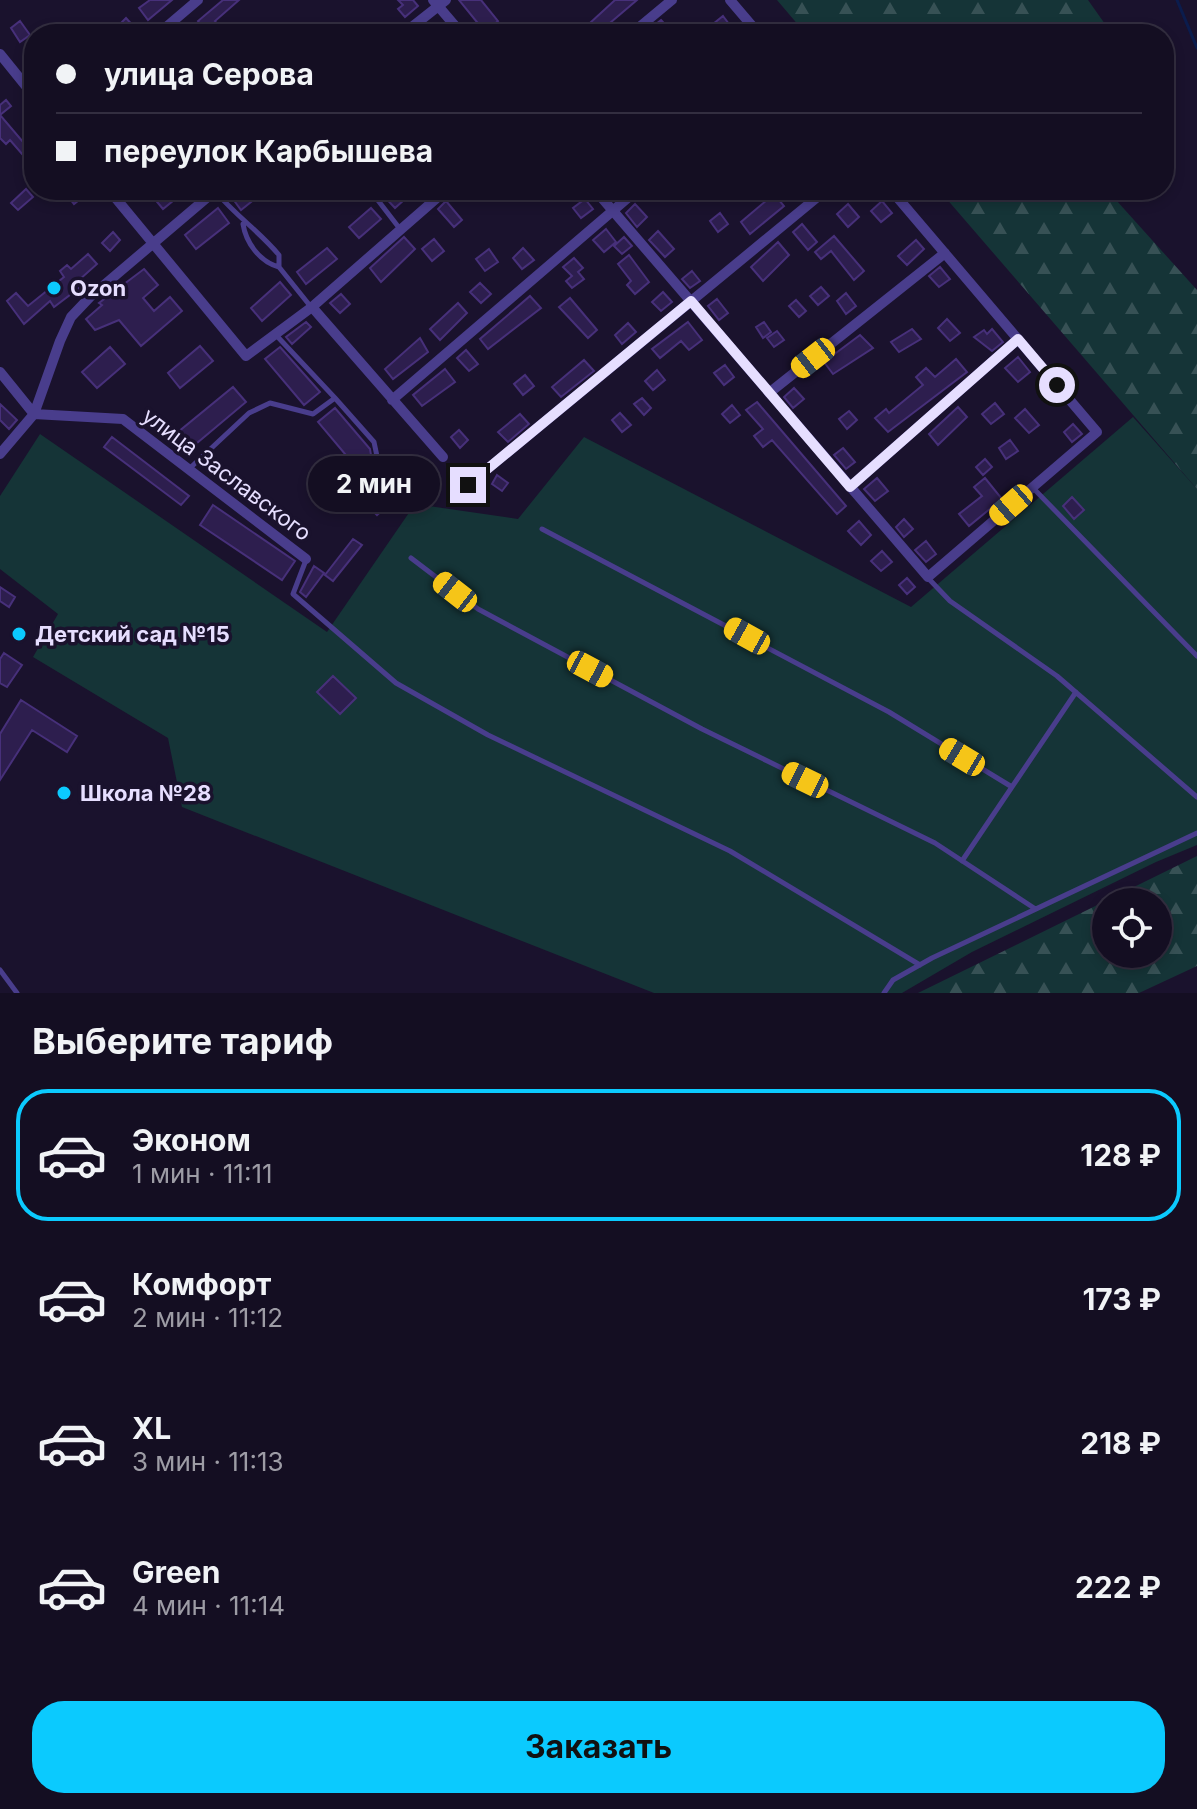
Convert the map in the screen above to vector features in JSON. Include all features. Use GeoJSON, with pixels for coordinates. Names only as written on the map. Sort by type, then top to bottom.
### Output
{"type":"FeatureCollection","features":[{"type":"Feature","properties":{"kind":"street"},"geometry":{"type":"LineString","coordinates":[[170,24],[198,0]]}},
{"type":"Feature","properties":{"kind":"street"},"geometry":{"type":"LineString","coordinates":[[643,24],[672,0]]}},
{"type":"Feature","properties":{"kind":"street"},"geometry":{"type":"LineString","coordinates":[[730,0],[750,24]]}},
{"type":"Feature","properties":{"kind":"street"},"geometry":{"type":"LineString","coordinates":[[414,24],[439,2],[455,24]]}},
{"type":"Feature","properties":{"kind":"street"},"geometry":{"type":"LineString","coordinates":[[0,54],[24,84]]}},
{"type":"Feature","properties":{"kind":"street"},"geometry":{"type":"LineString","coordinates":[[117,200],[246,356],[312,307],[434,200]]}},
{"type":"Feature","properties":{"kind":"street"},"geometry":{"type":"LineString","coordinates":[[0,454],[34,414],[71,317],[90,297],[206,200]]}},
{"type":"Feature","properties":{"kind":"street"},"geometry":{"type":"LineString","coordinates":[[604,200],[928,577],[1097,432],[900,200]]}},
{"type":"Feature","properties":{"kind":"street"},"geometry":{"type":"LineString","coordinates":[[392,400],[625,200]]}},
{"type":"Feature","properties":{"kind":"street"},"geometry":{"type":"LineString","coordinates":[[468,485],[814,200]]}},
{"type":"Feature","properties":{"kind":"street"},"geometry":{"type":"LineString","coordinates":[[769,393],[945,253]]}},
{"type":"Feature","properties":{"kind":"street"},"geometry":{"type":"LineString","coordinates":[[312,307],[443,457]]}},
{"type":"Feature","properties":{"kind":"street"},"geometry":{"type":"LineString","coordinates":[[850,487],[1018,339]]}},
{"type":"Feature","properties":{"kind":"street"},"geometry":{"type":"LineString","coordinates":[[0,372],[34,414]]}},
{"type":"Feature","properties":{"kind":"street","name":"улица Заславского"},"geometry":{"type":"LineString","coordinates":[[34,414],[123,419],[306,559]]}},
{"type":"Feature","properties":{"kind":"lane"},"geometry":{"type":"LineString","coordinates":[[224,200],[243,223],[256,228],[279,255],[279,267]]}},
{"type":"Feature","properties":{"kind":"lane"},"geometry":{"type":"LineString","coordinates":[[377,200],[401,229]]}},
{"type":"Feature","properties":{"kind":"lane"},"geometry":{"type":"LineString","coordinates":[[243,223],[245,237],[268,264],[279,267],[312,307]]}},
{"type":"Feature","properties":{"kind":"lane"},"geometry":{"type":"LineString","coordinates":[[275,334],[374,442],[378,461]]}},
{"type":"Feature","properties":{"kind":"lane"},"geometry":{"type":"LineString","coordinates":[[188,470],[249,413],[270,403],[313,414],[335,398]]}},
{"type":"Feature","properties":{"kind":"lane"},"geometry":{"type":"LineString","coordinates":[[1032,487],[1197,656]]}},
{"type":"Feature","properties":{"kind":"lane"},"geometry":{"type":"LineString","coordinates":[[542,529],[889,712],[1012,787]]}},
{"type":"Feature","properties":{"kind":"lane"},"geometry":{"type":"LineString","coordinates":[[411,558],[478,609],[702,729],[935,843],[1034,908]]}},
{"type":"Feature","properties":{"kind":"lane"},"geometry":{"type":"LineString","coordinates":[[306,559],[293,594],[396,683],[488,735],[730,851],[920,965]]}},
{"type":"Feature","properties":{"kind":"lane"},"geometry":{"type":"LineString","coordinates":[[928,577],[950,601],[1076,692],[1197,797]]}},
{"type":"Feature","properties":{"kind":"lane"},"geometry":{"type":"LineString","coordinates":[[962,861],[1076,692]]}},
{"type":"Feature","properties":{"kind":"lane"},"geometry":{"type":"LineString","coordinates":[[884,993],[893,980],[920,965],[1034,908],[1197,833]]}},
{"type":"Feature","properties":{"kind":"lane"},"geometry":{"type":"LineString","coordinates":[[0,970],[17,993]]}},
{"type":"Feature","properties":{"kind":"green space"},"geometry":{"type":"Polygon","coordinates":[[[777,0],[1088,0],[1105,24],[797,24],[777,0]]]}},
{"type":"Feature","properties":{"kind":"green space"},"geometry":{"type":"Polygon","coordinates":[[[948,200],[1116,200],[1197,290],[1197,489],[948,200]]]}},
{"type":"Feature","properties":{"kind":"green space"},"geometry":{"type":"Polygon","coordinates":[[[1133,417],[1197,489],[1197,845],[1103,888],[1092,888],[1092,893],[972,952],[902,993],[654,993],[182,807],[168,738],[33,657],[58,614],[0,569],[0,496],[40,434],[327,632],[415,504],[518,519],[584,437],[911,607],[1133,417]]]}},
{"type":"Feature","properties":{"kind":"green space"},"geometry":{"type":"Polygon","coordinates":[[[1197,856],[1197,966],[1139,993],[918,993],[1092,908],[1092,968],[1172,968],[1172,888],[1132,888],[1197,856]]]}},
{"type":"Feature","properties":{"kind":"building"},"geometry":{"type":"Polygon","coordinates":[[[150,0],[172,0],[148,20],[139,8],[150,0]]]}},
{"type":"Feature","properties":{"kind":"building"},"geometry":{"type":"Polygon","coordinates":[[[223,0],[239,0],[215,21],[218,24],[201,24],[198,21],[223,0]]]}},
{"type":"Feature","properties":{"kind":"building"},"geometry":{"type":"Polygon","coordinates":[[[398,0],[413,0],[418,6],[405,17],[398,9],[403,5],[398,0]]]}},
{"type":"Feature","properties":{"kind":"building"},"geometry":{"type":"Polygon","coordinates":[[[459,0],[481,0],[498,21],[494,24],[478,24],[459,0]]]}},
{"type":"Feature","properties":{"kind":"building"},"geometry":{"type":"Polygon","coordinates":[[[615,0],[637,0],[609,24],[589,24],[615,0]]]}},
{"type":"Feature","properties":{"kind":"building"},"geometry":{"type":"Polygon","coordinates":[[[723,16],[729,24],[713,24],[723,16]]]}},
{"type":"Feature","properties":{"kind":"building"},"geometry":{"type":"Polygon","coordinates":[[[20,21],[24,27],[24,39],[20,42],[11,28],[20,21]]]}},
{"type":"Feature","properties":{"kind":"building"},"geometry":{"type":"Polygon","coordinates":[[[6,100],[11,106],[0,115],[0,105],[6,100]]]}},
{"type":"Feature","properties":{"kind":"building"},"geometry":{"type":"Polygon","coordinates":[[[0,115],[24,141],[24,156],[10,140],[6,144],[0,138],[0,115]]]}},
{"type":"Feature","properties":{"kind":"building"},"geometry":{"type":"Polygon","coordinates":[[[24,191],[24,200],[30,200],[18,210],[11,203],[24,191]]]}},
{"type":"Feature","properties":{"kind":"building"},"geometry":{"type":"Polygon","coordinates":[[[156,200],[174,200],[163,209],[156,200]]]}},
{"type":"Feature","properties":{"kind":"building"},"geometry":{"type":"Polygon","coordinates":[[[234,200],[254,200],[241,210],[234,200]]]}},
{"type":"Feature","properties":{"kind":"building"},"geometry":{"type":"Polygon","coordinates":[[[388,200],[404,200],[395,208],[388,200]]]}},
{"type":"Feature","properties":{"kind":"building"},"geometry":{"type":"Polygon","coordinates":[[[586,200],[593,209],[581,218],[573,208],[586,200]]]}},
{"type":"Feature","properties":{"kind":"building"},"geometry":{"type":"Polygon","coordinates":[[[767,200],[779,200],[784,206],[750,234],[741,222],[767,200]]]}},
{"type":"Feature","properties":{"kind":"building"},"geometry":{"type":"Polygon","coordinates":[[[446,201],[462,220],[454,227],[438,209],[446,201]]]}},
{"type":"Feature","properties":{"kind":"building"},"geometry":{"type":"Polygon","coordinates":[[[882,201],[892,213],[881,222],[871,211],[882,201]]]}},
{"type":"Feature","properties":{"kind":"building"},"geometry":{"type":"Polygon","coordinates":[[[635,204],[647,217],[637,227],[626,213],[635,204]]]}},
{"type":"Feature","properties":{"kind":"building"},"geometry":{"type":"Polygon","coordinates":[[[848,204],[859,217],[848,227],[837,214],[848,204]]]}},
{"type":"Feature","properties":{"kind":"building"},"geometry":{"type":"Polygon","coordinates":[[[218,208],[229,223],[196,249],[185,235],[218,208]]]}},
{"type":"Feature","properties":{"kind":"building"},"geometry":{"type":"Polygon","coordinates":[[[371,208],[381,219],[359,238],[349,227],[371,208]]]}},
{"type":"Feature","properties":{"kind":"building"},"geometry":{"type":"Polygon","coordinates":[[[720,213],[728,224],[718,232],[710,221],[720,213]]]}},
{"type":"Feature","properties":{"kind":"building"},"geometry":{"type":"Polygon","coordinates":[[[802,224],[817,242],[808,250],[793,232],[802,224]]]}},
{"type":"Feature","properties":{"kind":"building"},"geometry":{"type":"Polygon","coordinates":[[[606,229],[616,242],[604,252],[593,240],[606,229]]]}},
{"type":"Feature","properties":{"kind":"building"},"geometry":{"type":"Polygon","coordinates":[[[658,231],[674,249],[665,257],[649,240],[658,231]]]}},
{"type":"Feature","properties":{"kind":"building"},"geometry":{"type":"Polygon","coordinates":[[[113,232],[120,240],[110,251],[102,243],[113,232]]]}},
{"type":"Feature","properties":{"kind":"building"},"geometry":{"type":"Polygon","coordinates":[[[834,236],[864,271],[854,280],[831,251],[821,259],[815,252],[834,236]]]}},
{"type":"Feature","properties":{"kind":"building"},"geometry":{"type":"Polygon","coordinates":[[[404,237],[415,249],[381,282],[370,268],[404,237]]]}},
{"type":"Feature","properties":{"kind":"building"},"geometry":{"type":"Polygon","coordinates":[[[624,237],[632,246],[622,254],[614,246],[624,237]]]}},
{"type":"Feature","properties":{"kind":"building"},"geometry":{"type":"Polygon","coordinates":[[[434,239],[444,251],[432,261],[422,249],[434,239]]]}},
{"type":"Feature","properties":{"kind":"building"},"geometry":{"type":"Polygon","coordinates":[[[916,240],[924,249],[907,265],[898,256],[916,240]]]}},
{"type":"Feature","properties":{"kind":"building"},"geometry":{"type":"Polygon","coordinates":[[[778,242],[789,255],[763,281],[751,267],[778,242]]]}},
{"type":"Feature","properties":{"kind":"building"},"geometry":{"type":"Polygon","coordinates":[[[327,248],[337,259],[306,284],[297,272],[327,248]]]}},
{"type":"Feature","properties":{"kind":"building"},"geometry":{"type":"Polygon","coordinates":[[[523,248],[534,260],[522,269],[513,258],[523,248]]]}},
{"type":"Feature","properties":{"kind":"building"},"geometry":{"type":"Polygon","coordinates":[[[489,249],[498,262],[485,271],[476,259],[489,249]]]}},
{"type":"Feature","properties":{"kind":"building"},"geometry":{"type":"Polygon","coordinates":[[[88,254],[97,264],[79,280],[83,285],[54,307],[50,301],[24,324],[7,301],[16,293],[28,306],[64,277],[60,271],[67,265],[71,269],[88,254]]]}},
{"type":"Feature","properties":{"kind":"building"},"geometry":{"type":"Polygon","coordinates":[[[629,255],[649,282],[635,294],[627,285],[631,281],[618,264],[629,255]]]}},
{"type":"Feature","properties":{"kind":"building"},"geometry":{"type":"Polygon","coordinates":[[[574,258],[583,268],[578,272],[584,279],[572,288],[566,281],[572,276],[563,267],[574,258]]]}},
{"type":"Feature","properties":{"kind":"building"},"geometry":{"type":"Polygon","coordinates":[[[940,267],[950,279],[939,287],[929,276],[940,267]]]}},
{"type":"Feature","properties":{"kind":"building"},"geometry":{"type":"Polygon","coordinates":[[[144,269],[158,285],[143,298],[154,311],[170,297],[182,311],[141,346],[119,320],[95,330],[86,319],[102,305],[99,303],[144,269]]]}},
{"type":"Feature","properties":{"kind":"building"},"geometry":{"type":"Polygon","coordinates":[[[692,271],[700,281],[690,288],[682,279],[692,271]]]}},
{"type":"Feature","properties":{"kind":"building"},"geometry":{"type":"Polygon","coordinates":[[[280,282],[291,295],[262,321],[251,308],[280,282]]]}},
{"type":"Feature","properties":{"kind":"building"},"geometry":{"type":"Polygon","coordinates":[[[480,283],[491,294],[481,303],[470,292],[480,283]]]}},
{"type":"Feature","properties":{"kind":"building"},"geometry":{"type":"Polygon","coordinates":[[[821,287],[829,296],[818,305],[810,296],[821,287]]]}},
{"type":"Feature","properties":{"kind":"building"},"geometry":{"type":"Polygon","coordinates":[[[663,292],[672,302],[661,311],[652,302],[663,292]]]}},
{"type":"Feature","properties":{"kind":"building"},"geometry":{"type":"Polygon","coordinates":[[[846,293],[856,306],[846,314],[837,301],[846,293]]]}},
{"type":"Feature","properties":{"kind":"building"},"geometry":{"type":"Polygon","coordinates":[[[341,294],[350,304],[340,313],[330,303],[341,294]]]}},
{"type":"Feature","properties":{"kind":"building"},"geometry":{"type":"Polygon","coordinates":[[[530,296],[541,308],[488,349],[480,339],[530,296]]]}},
{"type":"Feature","properties":{"kind":"building"},"geometry":{"type":"Polygon","coordinates":[[[570,298],[597,330],[588,338],[559,307],[570,298]]]}},
{"type":"Feature","properties":{"kind":"building"},"geometry":{"type":"Polygon","coordinates":[[[717,299],[728,313],[719,320],[708,306],[717,299]]]}},
{"type":"Feature","properties":{"kind":"building"},"geometry":{"type":"Polygon","coordinates":[[[796,300],[806,311],[799,317],[789,306],[796,300]]]}},
{"type":"Feature","properties":{"kind":"building"},"geometry":{"type":"Polygon","coordinates":[[[458,303],[467,313],[440,340],[430,329],[458,303]]]}},
{"type":"Feature","properties":{"kind":"building"},"geometry":{"type":"Polygon","coordinates":[[[947,319],[960,333],[950,341],[938,328],[947,319]]]}},
{"type":"Feature","properties":{"kind":"building"},"geometry":{"type":"Polygon","coordinates":[[[306,322],[311,327],[292,344],[286,337],[306,322]]]}},
{"type":"Feature","properties":{"kind":"building"},"geometry":{"type":"Polygon","coordinates":[[[688,322],[702,340],[689,350],[681,341],[660,358],[652,349],[688,322]]]}},
{"type":"Feature","properties":{"kind":"building"},"geometry":{"type":"Polygon","coordinates":[[[764,322],[771,332],[763,338],[756,327],[764,322]]]}},
{"type":"Feature","properties":{"kind":"building"},"geometry":{"type":"Polygon","coordinates":[[[628,323],[636,332],[622,344],[615,335],[628,323]]]}},
{"type":"Feature","properties":{"kind":"building"},"geometry":{"type":"Polygon","coordinates":[[[912,329],[921,339],[899,352],[891,342],[912,329]]]}},
{"type":"Feature","properties":{"kind":"building"},"geometry":{"type":"Polygon","coordinates":[[[992,329],[1003,342],[992,351],[974,337],[984,330],[987,334],[992,329]]]}},
{"type":"Feature","properties":{"kind":"building"},"geometry":{"type":"Polygon","coordinates":[[[777,331],[784,340],[774,347],[767,338],[777,331]]]}},
{"type":"Feature","properties":{"kind":"building"},"geometry":{"type":"Polygon","coordinates":[[[860,335],[873,348],[833,374],[824,362],[860,335]]]}},
{"type":"Feature","properties":{"kind":"building"},"geometry":{"type":"Polygon","coordinates":[[[420,338],[428,352],[393,379],[385,369],[420,338]]]}},
{"type":"Feature","properties":{"kind":"building"},"geometry":{"type":"Polygon","coordinates":[[[200,346],[213,361],[180,388],[168,373],[200,346]]]}},
{"type":"Feature","properties":{"kind":"building"},"geometry":{"type":"Polygon","coordinates":[[[110,347],[125,364],[97,388],[82,372],[110,347]]]}},
{"type":"Feature","properties":{"kind":"building"},"geometry":{"type":"Polygon","coordinates":[[[280,347],[320,392],[304,405],[265,359],[280,347]]]}},
{"type":"Feature","properties":{"kind":"building"},"geometry":{"type":"Polygon","coordinates":[[[466,350],[478,364],[469,371],[457,358],[466,350]]]}},
{"type":"Feature","properties":{"kind":"building"},"geometry":{"type":"Polygon","coordinates":[[[1018,357],[1030,372],[1018,382],[1005,368],[1018,357]]]}},
{"type":"Feature","properties":{"kind":"building"},"geometry":{"type":"Polygon","coordinates":[[[956,359],[967,372],[888,432],[875,418],[886,409],[889,413],[923,385],[916,377],[926,368],[935,377],[956,359]]]}},
{"type":"Feature","properties":{"kind":"building"},"geometry":{"type":"Polygon","coordinates":[[[584,360],[594,371],[561,397],[552,387],[584,360]]]}},
{"type":"Feature","properties":{"kind":"building"},"geometry":{"type":"Polygon","coordinates":[[[725,365],[734,377],[724,385],[714,373],[725,365]]]}},
{"type":"Feature","properties":{"kind":"building"},"geometry":{"type":"Polygon","coordinates":[[[445,369],[455,382],[422,406],[413,395],[445,369]]]}},
{"type":"Feature","properties":{"kind":"building"},"geometry":{"type":"Polygon","coordinates":[[[657,370],[665,380],[653,390],[645,381],[657,370]]]}},
{"type":"Feature","properties":{"kind":"building"},"geometry":{"type":"Polygon","coordinates":[[[525,375],[534,386],[523,395],[514,384],[525,375]]]}},
{"type":"Feature","properties":{"kind":"building"},"geometry":{"type":"Polygon","coordinates":[[[233,387],[246,402],[185,453],[172,437],[233,387]]]}},
{"type":"Feature","properties":{"kind":"building"},"geometry":{"type":"Polygon","coordinates":[[[794,388],[804,399],[793,408],[784,397],[794,388]]]}},
{"type":"Feature","properties":{"kind":"building"},"geometry":{"type":"Polygon","coordinates":[[[642,398],[651,408],[644,415],[634,404],[642,398]]]}},
{"type":"Feature","properties":{"kind":"building"},"geometry":{"type":"Polygon","coordinates":[[[757,402],[846,506],[837,514],[772,440],[763,447],[754,436],[763,429],[746,410],[757,402]]]}},
{"type":"Feature","properties":{"kind":"building"},"geometry":{"type":"Polygon","coordinates":[[[995,403],[1004,414],[991,424],[982,414],[995,403]]]}},
{"type":"Feature","properties":{"kind":"building"},"geometry":{"type":"Polygon","coordinates":[[[0,404],[17,420],[9,429],[0,420],[0,404]]]}},
{"type":"Feature","properties":{"kind":"building"},"geometry":{"type":"Polygon","coordinates":[[[732,405],[740,415],[730,423],[722,414],[732,405]]]}},
{"type":"Feature","properties":{"kind":"building"},"geometry":{"type":"Polygon","coordinates":[[[958,407],[967,417],[938,445],[929,434],[958,407]]]}},
{"type":"Feature","properties":{"kind":"building"},"geometry":{"type":"Polygon","coordinates":[[[335,408],[370,449],[371,455],[356,467],[318,422],[335,408]]]}},
{"type":"Feature","properties":{"kind":"building"},"geometry":{"type":"Polygon","coordinates":[[[1025,409],[1039,425],[1029,433],[1015,418],[1025,409]]]}},
{"type":"Feature","properties":{"kind":"building"},"geometry":{"type":"Polygon","coordinates":[[[849,411],[857,420],[847,429],[839,419],[849,411]]]}},
{"type":"Feature","properties":{"kind":"building"},"geometry":{"type":"Polygon","coordinates":[[[620,413],[631,425],[622,432],[612,420],[620,413]]]}},
{"type":"Feature","properties":{"kind":"building"},"geometry":{"type":"Polygon","coordinates":[[[520,414],[529,424],[508,442],[498,432],[520,414]]]}},
{"type":"Feature","properties":{"kind":"building"},"geometry":{"type":"Polygon","coordinates":[[[1073,424],[1082,434],[1072,442],[1064,432],[1073,424]]]}},
{"type":"Feature","properties":{"kind":"building"},"geometry":{"type":"Polygon","coordinates":[[[459,430],[468,440],[460,448],[451,437],[459,430]]]}},
{"type":"Feature","properties":{"kind":"building"},"geometry":{"type":"Polygon","coordinates":[[[112,437],[189,496],[181,505],[104,447],[112,437]]]}},
{"type":"Feature","properties":{"kind":"building"},"geometry":{"type":"Polygon","coordinates":[[[1010,440],[1018,451],[1006,459],[999,448],[1010,440]]]}},
{"type":"Feature","properties":{"kind":"building"},"geometry":{"type":"Polygon","coordinates":[[[843,448],[855,462],[846,469],[834,455],[843,448]]]}},
{"type":"Feature","properties":{"kind":"building"},"geometry":{"type":"Polygon","coordinates":[[[985,459],[992,467],[983,475],[976,467],[985,459]]]}},
{"type":"Feature","properties":{"kind":"building"},"geometry":{"type":"Polygon","coordinates":[[[393,467],[402,476],[394,483],[386,473],[393,467]]]}},
{"type":"Feature","properties":{"kind":"building"},"geometry":{"type":"Polygon","coordinates":[[[497,475],[508,483],[502,491],[492,484],[497,475]]]}},
{"type":"Feature","properties":{"kind":"building"},"geometry":{"type":"Polygon","coordinates":[[[877,478],[888,491],[875,501],[864,489],[877,478]]]}},
{"type":"Feature","properties":{"kind":"building"},"geometry":{"type":"Polygon","coordinates":[[[985,478],[1002,499],[969,526],[959,514],[982,496],[974,487],[985,478]]]}},
{"type":"Feature","properties":{"kind":"building"},"geometry":{"type":"Polygon","coordinates":[[[376,495],[387,506],[377,515],[367,505],[376,495]]]}},
{"type":"Feature","properties":{"kind":"building"},"geometry":{"type":"Polygon","coordinates":[[[1072,497],[1084,510],[1074,519],[1063,506],[1072,497]]]}},
{"type":"Feature","properties":{"kind":"building"},"geometry":{"type":"Polygon","coordinates":[[[213,505],[295,561],[282,580],[200,525],[213,505]]]}},
{"type":"Feature","properties":{"kind":"building"},"geometry":{"type":"Polygon","coordinates":[[[904,519],[913,529],[904,537],[896,527],[904,519]]]}},
{"type":"Feature","properties":{"kind":"building"},"geometry":{"type":"Polygon","coordinates":[[[859,521],[871,535],[861,545],[848,531],[859,521]]]}},
{"type":"Feature","properties":{"kind":"building"},"geometry":{"type":"Polygon","coordinates":[[[353,539],[362,545],[333,581],[325,575],[353,539]]]}},
{"type":"Feature","properties":{"kind":"building"},"geometry":{"type":"Polygon","coordinates":[[[926,541],[936,554],[926,562],[915,550],[926,541]]]}},
{"type":"Feature","properties":{"kind":"building"},"geometry":{"type":"Polygon","coordinates":[[[882,551],[892,562],[881,571],[871,561],[882,551]]]}},
{"type":"Feature","properties":{"kind":"building"},"geometry":{"type":"Polygon","coordinates":[[[314,566],[324,573],[306,597],[300,592],[314,566]]]}},
{"type":"Feature","properties":{"kind":"building"},"geometry":{"type":"Polygon","coordinates":[[[907,578],[915,587],[907,594],[899,585],[907,578]]]}},
{"type":"Feature","properties":{"kind":"building"},"geometry":{"type":"Polygon","coordinates":[[[0,587],[15,597],[9,607],[0,601],[0,587]]]}},
{"type":"Feature","properties":{"kind":"building"},"geometry":{"type":"Polygon","coordinates":[[[4,653],[22,665],[7,687],[0,683],[0,659],[4,653]]]}},
{"type":"Feature","properties":{"kind":"building"},"geometry":{"type":"Polygon","coordinates":[[[333,676],[356,698],[340,714],[317,692],[333,676]]]}},
{"type":"Feature","properties":{"kind":"building"},"geometry":{"type":"Polygon","coordinates":[[[21,700],[77,736],[67,752],[32,730],[0,780],[0,734],[21,700]]]}},
{"type":"Feature","properties":{"kind":"waterway"},"geometry":{"type":"LineString","coordinates":[[1177,0],[1197,48]]}},
{"type":"Feature","properties":{"kind":"place","name":"Ozon"},"geometry":{"type":"Point","coordinates":[54,288]}},
{"type":"Feature","properties":{"kind":"place","name":"Детский сад №15"},"geometry":{"type":"Point","coordinates":[19,634]}},
{"type":"Feature","properties":{"kind":"place","name":"Школа №28"},"geometry":{"type":"Point","coordinates":[64,793]}},
{"type":"Feature","properties":{"kind":"route"},"geometry":{"type":"LineString","coordinates":[[468,485],[691,301],[850,487],[1018,339],[1057,385]]}}]}
